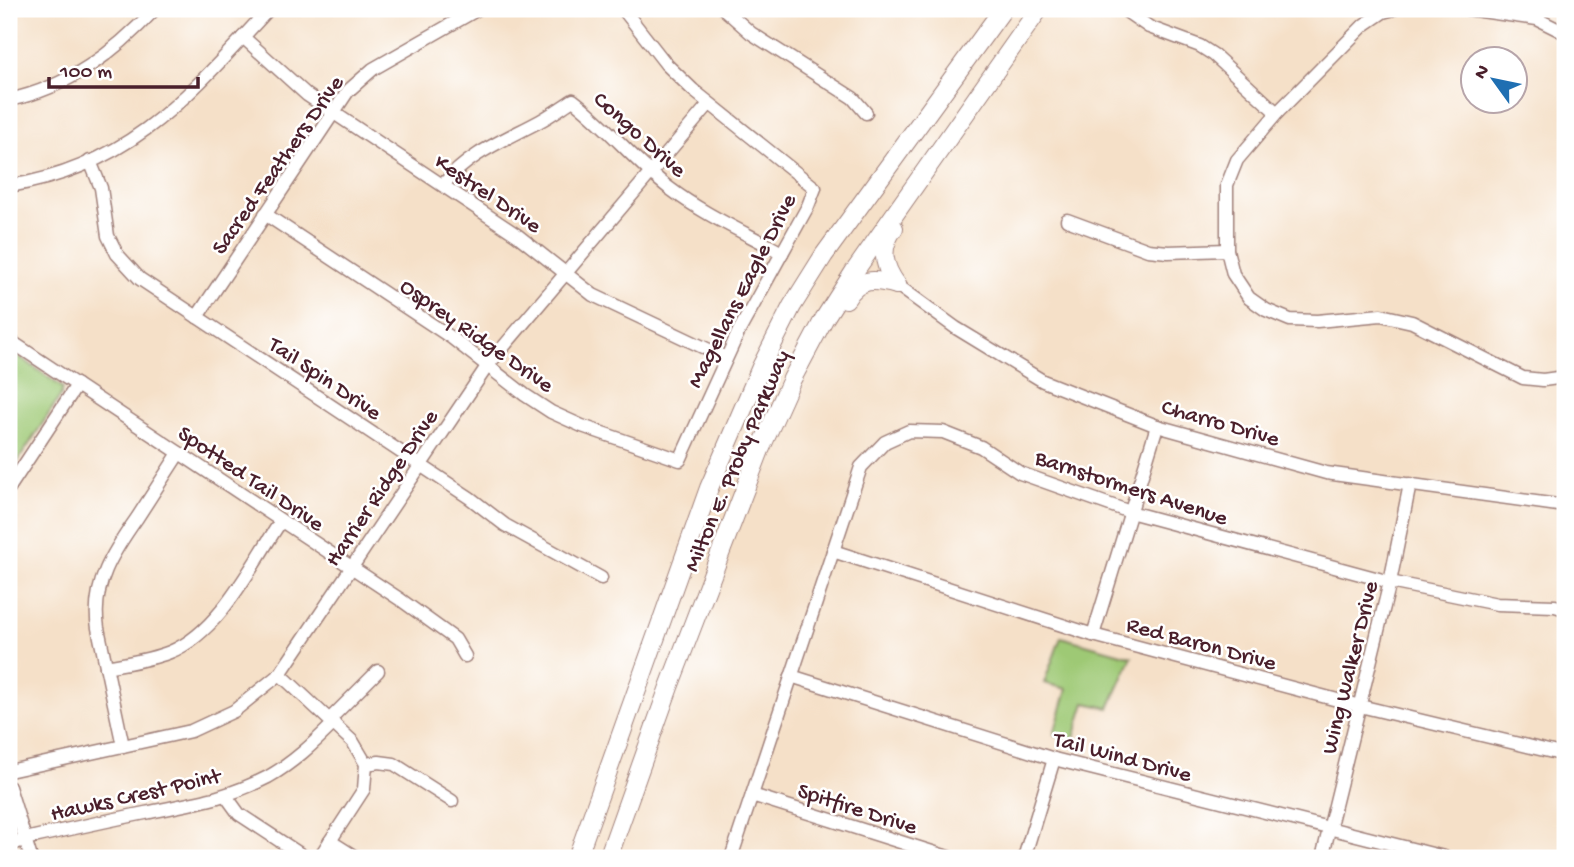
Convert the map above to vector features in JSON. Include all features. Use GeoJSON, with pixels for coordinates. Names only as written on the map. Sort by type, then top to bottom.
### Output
{"type":"FeatureCollection","features":[{"type":"Feature","properties":{"kind":"highway","name":"Milton E. Proby Parkway"},"geometry":{"type":"LineString","coordinates":[[577,858],[709,488],[761,367],[792,306],[824,255],[1003,9]]}},
{"type":"Feature","properties":{"kind":"highway","name":"Milton E. Proby Parkway"},"geometry":{"type":"LineString","coordinates":[[608,858],[669,687],[778,411],[824,319],[909,192],[1039,9]]}},
{"type":"Feature","properties":{"kind":"highway"},"geometry":{"type":"LineString","coordinates":[[897,285],[886,266],[884,246],[907,209],[909,192]]}},
{"type":"Feature","properties":{"kind":"highway"},"geometry":{"type":"LineString","coordinates":[[778,411],[791,400],[851,291],[857,285],[872,279],[897,285]]}},
{"type":"Feature","properties":{"kind":"street"},"geometry":{"type":"LineString","coordinates":[[9,100],[50,88],[94,64],[125,40],[155,9]]}},
{"type":"Feature","properties":{"kind":"street"},"geometry":{"type":"LineString","coordinates":[[9,186],[52,176],[90,161],[132,139],[179,104],[269,9]]}},
{"type":"Feature","properties":{"kind":"street","name":"Sacred Feathers Drive"},"geometry":{"type":"LineString","coordinates":[[197,317],[332,112],[355,83],[373,69],[478,9]]}},
{"type":"Feature","properties":{"kind":"street","name":"Magellans Eagle Drive"},"geometry":{"type":"LineString","coordinates":[[623,9],[666,64],[709,104],[815,188],[808,206],[726,358],[680,460]]}},
{"type":"Feature","properties":{"kind":"street"},"geometry":{"type":"LineString","coordinates":[[724,9],[751,33],[853,98],[866,113]]}},
{"type":"Feature","properties":{"kind":"street"},"geometry":{"type":"LineString","coordinates":[[1123,9],[1149,27],[1200,46],[1214,55],[1277,113]]}},
{"type":"Feature","properties":{"kind":"street"},"geometry":{"type":"LineString","coordinates":[[1394,9],[1383,12],[1364,25],[1277,113],[1237,160],[1227,184],[1227,250],[1233,274],[1250,298],[1266,310],[1290,320],[1317,321],[1381,315],[1412,322],[1523,378],[1543,380],[1565,377]]}},
{"type":"Feature","properties":{"kind":"street"},"geometry":{"type":"LineString","coordinates":[[1467,9],[1537,19],[1565,33]]}},
{"type":"Feature","properties":{"kind":"street","name":"Kestrel Drive"},"geometry":{"type":"LineString","coordinates":[[243,37],[307,95],[530,244],[602,300],[644,317],[726,358]]}},
{"type":"Feature","properties":{"kind":"street","name":"Congo Drive"},"geometry":{"type":"LineString","coordinates":[[443,185],[457,167],[475,154],[543,119],[573,100],[651,173],[691,204],[782,253]]}},
{"type":"Feature","properties":{"kind":"street","name":"Harrier Ridge Drive"},"geometry":{"type":"LineString","coordinates":[[9,771],[191,731],[218,720],[256,695],[280,674],[488,365],[709,104]]}},
{"type":"Feature","properties":{"kind":"street","name":"Tail Spin Drive"},"geometry":{"type":"LineString","coordinates":[[90,161],[101,188],[105,226],[117,254],[140,279],[470,498],[505,525],[601,578]]}},
{"type":"Feature","properties":{"kind":"street","name":"Osprey Ridge Drive"},"geometry":{"type":"LineString","coordinates":[[265,215],[452,338],[525,395],[566,420],[680,460]]}},
{"type":"Feature","properties":{"kind":"street"},"geometry":{"type":"LineString","coordinates":[[1067,220],[1149,250],[1227,250]]}},
{"type":"Feature","properties":{"kind":"street","name":"Charro Drive"},"geometry":{"type":"LineString","coordinates":[[897,285],[956,328],[1043,381],[1157,426],[1326,473],[1565,506]]}},
{"type":"Feature","properties":{"kind":"street","name":"Spotted Tail Drive"},"geometry":{"type":"LineString","coordinates":[[9,340],[455,639],[465,656]]}},
{"type":"Feature","properties":{"kind":"street"},"geometry":{"type":"LineString","coordinates":[[9,488],[77,385]]}},
{"type":"Feature","properties":{"kind":"street"},"geometry":{"type":"LineString","coordinates":[[1093,635],[1157,426]]}},
{"type":"Feature","properties":{"kind":"street","name":"Barnstormers Avenue"},"geometry":{"type":"LineString","coordinates":[[731,858],[860,467],[885,442],[909,431],[943,432],[981,447],[1020,473],[1130,512],[1390,582],[1497,604],[1555,606],[1565,609]]}},
{"type":"Feature","properties":{"kind":"street"},"geometry":{"type":"LineString","coordinates":[[123,746],[96,616],[102,579],[116,548],[179,453]]}},
{"type":"Feature","properties":{"kind":"street","name":"Wing Walker Drive"},"geometry":{"type":"LineString","coordinates":[[1322,858],[1390,582],[1410,484]]}},
{"type":"Feature","properties":{"kind":"street"},"geometry":{"type":"LineString","coordinates":[[106,667],[170,652],[204,632],[222,610],[281,521]]}},
{"type":"Feature","properties":{"kind":"street","name":"Red Baron Drive"},"geometry":{"type":"LineString","coordinates":[[833,551],[1093,635],[1360,706],[1565,755]]}},
{"type":"Feature","properties":{"kind":"street","name":"Hawks Crest Point"},"geometry":{"type":"LineString","coordinates":[[9,846],[25,839],[204,803],[226,796],[276,772],[304,751],[378,671]]}},
{"type":"Feature","properties":{"kind":"street"},"geometry":{"type":"LineString","coordinates":[[280,674],[332,721],[358,749],[366,765],[364,789],[319,858]]}},
{"type":"Feature","properties":{"kind":"street","name":"Tail Wind Drive"},"geometry":{"type":"LineString","coordinates":[[791,676],[1055,760],[1448,858]]}},
{"type":"Feature","properties":{"kind":"street"},"geometry":{"type":"LineString","coordinates":[[1024,858],[1055,760]]}},
{"type":"Feature","properties":{"kind":"street"},"geometry":{"type":"LineString","coordinates":[[366,765],[379,762],[394,764],[452,801]]}},
{"type":"Feature","properties":{"kind":"street"},"geometry":{"type":"LineString","coordinates":[[9,787],[31,858]]}},
{"type":"Feature","properties":{"kind":"street","name":"Spitfire Drive"},"geometry":{"type":"LineString","coordinates":[[752,795],[951,858]]}},
{"type":"Feature","properties":{"kind":"street"},"geometry":{"type":"LineString","coordinates":[[226,796],[239,814],[306,858]]}},
{"type":"Feature","properties":{"kind":"street"},"geometry":{"type":"LineString","coordinates":[[330,841],[357,858]]}},
{"type":"Feature","properties":{"kind":"green space"},"geometry":{"type":"Polygon","coordinates":[[[9,349],[63,388],[9,475],[9,349]]]}},
{"type":"Feature","properties":{"kind":"green space"},"geometry":{"type":"Polygon","coordinates":[[[1061,637],[1132,657],[1109,708],[1085,703],[1073,741],[1054,734],[1067,689],[1044,683],[1061,637]]]}}]}
